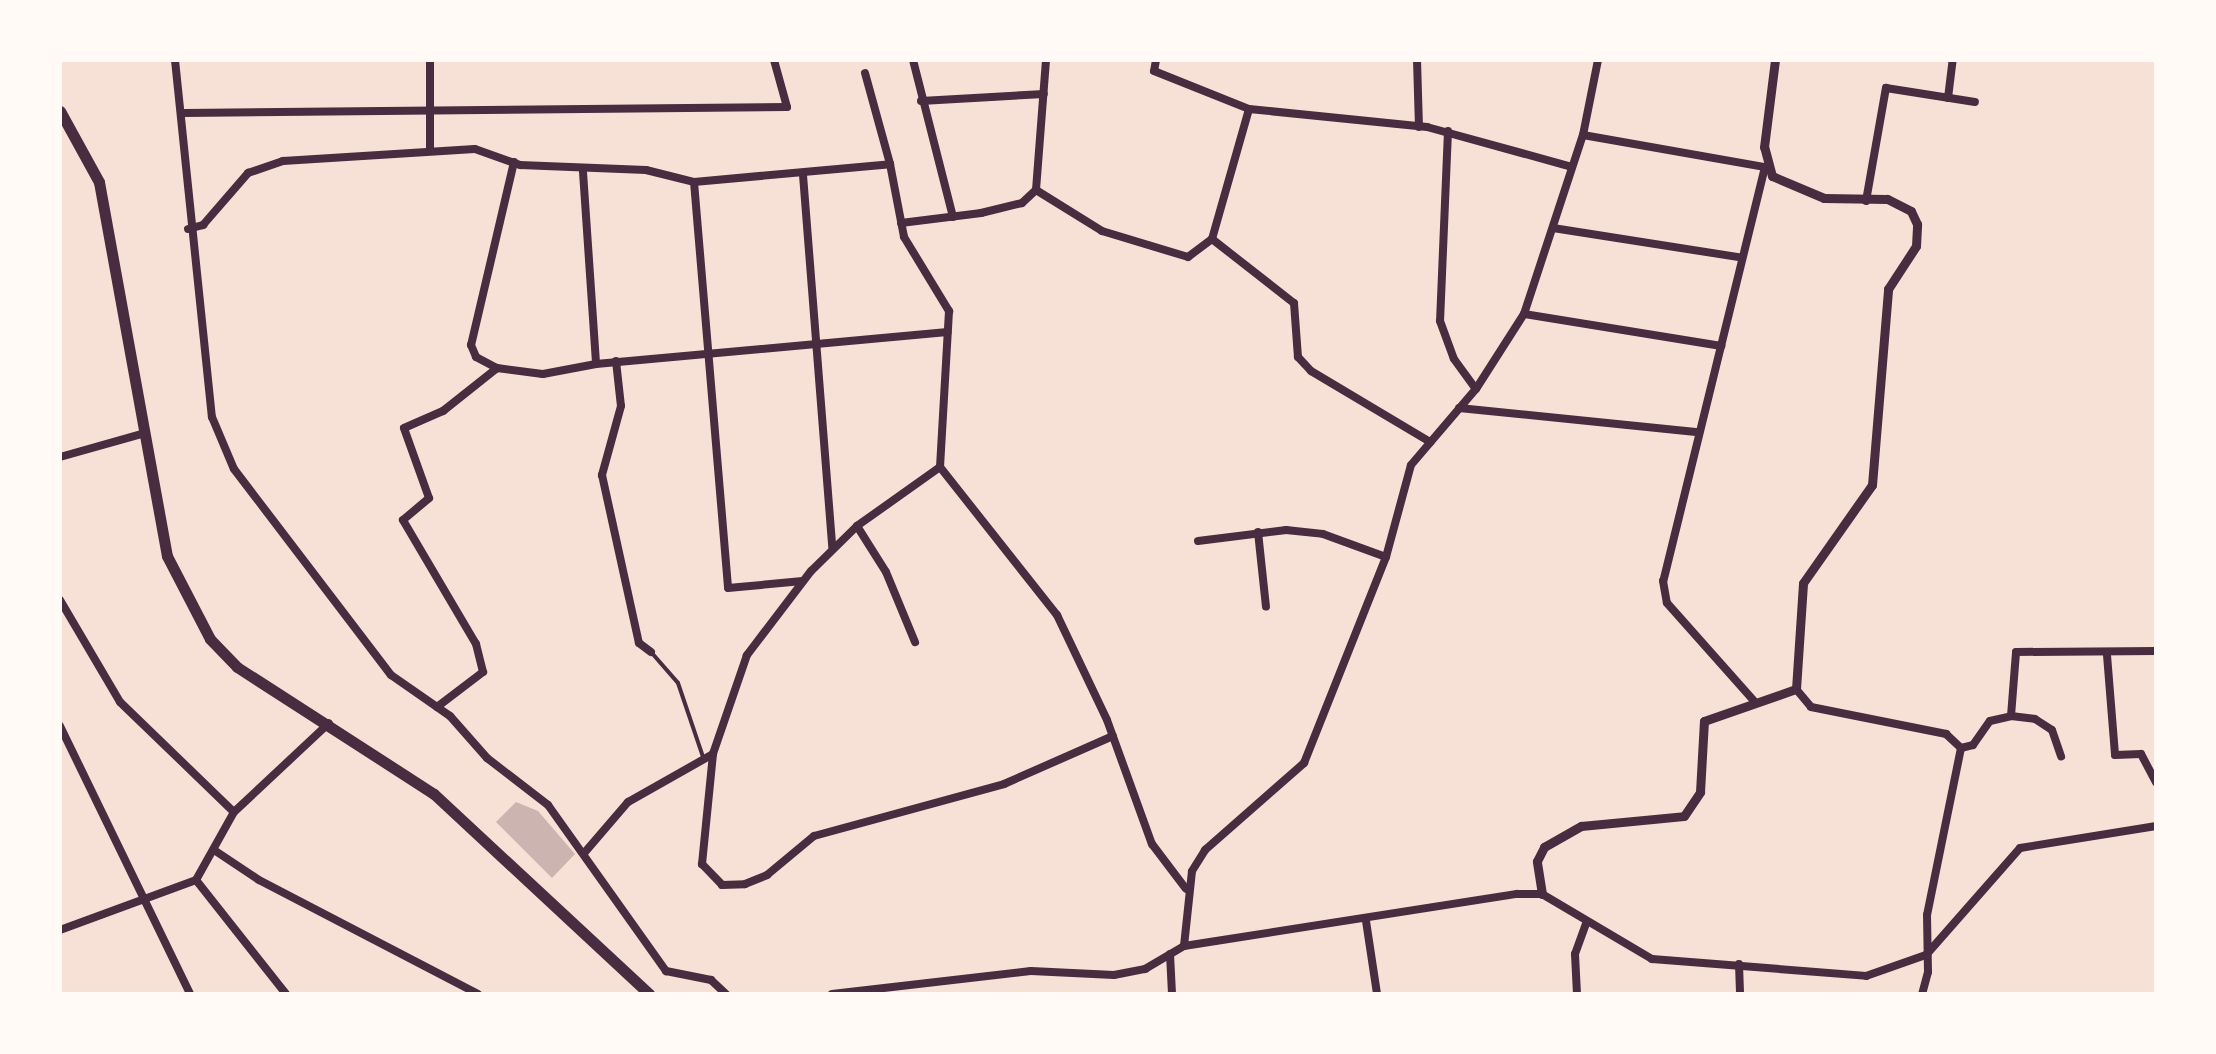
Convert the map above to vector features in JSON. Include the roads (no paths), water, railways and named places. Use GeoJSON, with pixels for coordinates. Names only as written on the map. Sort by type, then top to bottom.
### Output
{"type":"FeatureCollection","features":[{"type":"Feature","properties":{"kind":"main road"},"geometry":{"type":"LineString","coordinates":[[60,111],[64,126],[99,182],[109,217],[167,556],[190,610],[237,667],[434,794],[649,994]]}},
{"type":"Feature","properties":{"kind":"street"},"geometry":{"type":"LineString","coordinates":[[175,60],[184,113],[188,229],[221,445],[365,646],[392,675],[471,734],[487,758],[548,804],[585,852],[620,915],[666,971],[710,980],[726,994]]}},
{"type":"Feature","properties":{"kind":"street"},"geometry":{"type":"LineString","coordinates":[[430,60],[430,148]]}},
{"type":"Feature","properties":{"kind":"street"},"geometry":{"type":"LineString","coordinates":[[184,113],[786,108],[774,60]]}},
{"type":"Feature","properties":{"kind":"street"},"geometry":{"type":"LineString","coordinates":[[913,60],[953,217]]}},
{"type":"Feature","properties":{"kind":"street"},"geometry":{"type":"LineString","coordinates":[[901,224],[1022,203],[1036,190],[1046,60]]}},
{"type":"Feature","properties":{"kind":"street"},"geometry":{"type":"LineString","coordinates":[[1156,60],[1154,71],[1249,109],[1448,131],[1572,167]]}},
{"type":"Feature","properties":{"kind":"street"},"geometry":{"type":"LineString","coordinates":[[1417,60],[1419,127]]}},
{"type":"Feature","properties":{"kind":"street"},"geometry":{"type":"LineString","coordinates":[[1184,946],[1186,890],[1205,850],[1304,763],[1386,557],[1411,465],[1476,389],[1524,314],[1583,135],[1598,60]]}},
{"type":"Feature","properties":{"kind":"street"},"geometry":{"type":"LineString","coordinates":[[1755,702],[1664,593],[1696,432],[1765,166],[1776,60]]}},
{"type":"Feature","properties":{"kind":"street"},"geometry":{"type":"LineString","coordinates":[[1948,98],[1953,60]]}},
{"type":"Feature","properties":{"kind":"street"},"geometry":{"type":"LineString","coordinates":[[865,72],[890,164],[901,224],[949,311],[940,467],[1057,615],[1113,736],[1152,844],[1186,890]]}},
{"type":"Feature","properties":{"kind":"street"},"geometry":{"type":"LineString","coordinates":[[1866,200],[1886,88],[1975,102]]}},
{"type":"Feature","properties":{"kind":"street"},"geometry":{"type":"LineString","coordinates":[[921,102],[1044,94]]}},
{"type":"Feature","properties":{"kind":"street"},"geometry":{"type":"LineString","coordinates":[[1036,190],[1102,231],[1188,257],[1212,239],[1249,109]]}},
{"type":"Feature","properties":{"kind":"street"},"geometry":{"type":"LineString","coordinates":[[1448,131],[1440,322],[1443,338],[1476,389]]}},
{"type":"Feature","properties":{"kind":"street"},"geometry":{"type":"LineString","coordinates":[[1583,135],[1765,166],[1797,192],[1887,199],[1911,211],[1918,236],[1888,289],[1876,469],[1864,502],[1803,583],[1796,689],[1811,707],[1946,734],[1961,748]]}},
{"type":"Feature","properties":{"kind":"street"},"geometry":{"type":"LineString","coordinates":[[188,229],[203,225],[233,186],[265,166],[430,148],[475,149],[514,162],[583,172],[646,170],[694,182],[890,164]]}},
{"type":"Feature","properties":{"kind":"street"},"geometry":{"type":"LineString","coordinates":[[514,162],[471,345],[476,356],[497,368],[542,374],[616,361],[948,332]]}},
{"type":"Feature","properties":{"kind":"street"},"geometry":{"type":"LineString","coordinates":[[583,172],[596,364]]}},
{"type":"Feature","properties":{"kind":"street"},"geometry":{"type":"LineString","coordinates":[[802,175],[832,547]]}},
{"type":"Feature","properties":{"kind":"street"},"geometry":{"type":"LineString","coordinates":[[694,182],[728,588],[803,581]]}},
{"type":"Feature","properties":{"kind":"street"},"geometry":{"type":"LineString","coordinates":[[1552,228],[1739,257]]}},
{"type":"Feature","properties":{"kind":"street"},"geometry":{"type":"LineString","coordinates":[[1212,239],[1294,303],[1298,356],[1311,371],[1430,442]]}},
{"type":"Feature","properties":{"kind":"street"},"geometry":{"type":"LineString","coordinates":[[1524,314],[1720,346]]}},
{"type":"Feature","properties":{"kind":"street"},"geometry":{"type":"LineString","coordinates":[[616,361],[621,406],[602,475],[639,643],[650,652]]}},
{"type":"Feature","properties":{"kind":"street"},"geometry":{"type":"LineString","coordinates":[[437,707],[482,672],[476,644],[404,520],[429,498],[404,428],[443,411],[497,368]]}},
{"type":"Feature","properties":{"kind":"street"},"geometry":{"type":"LineString","coordinates":[[1459,408],[1696,432]]}},
{"type":"Feature","properties":{"kind":"street"},"geometry":{"type":"LineString","coordinates":[[60,458],[145,433]]}},
{"type":"Feature","properties":{"kind":"street"},"geometry":{"type":"LineString","coordinates":[[940,467],[832,547],[747,656],[713,754],[702,864],[722,885],[744,884],[767,876],[814,836],[1004,784],[1113,736]]}},
{"type":"Feature","properties":{"kind":"street"},"geometry":{"type":"LineString","coordinates":[[857,526],[886,572],[914,642]]}},
{"type":"Feature","properties":{"kind":"street"},"geometry":{"type":"LineString","coordinates":[[1198,542],[1258,532],[1323,534],[1386,557]]}},
{"type":"Feature","properties":{"kind":"street"},"geometry":{"type":"LineString","coordinates":[[1258,532],[1266,608]]}},
{"type":"Feature","properties":{"kind":"street"},"geometry":{"type":"LineString","coordinates":[[60,600],[120,702],[234,812]]}},
{"type":"Feature","properties":{"kind":"street"},"geometry":{"type":"LineString","coordinates":[[2012,716],[2016,652],[2156,651]]}},
{"type":"Feature","properties":{"kind":"street"},"geometry":{"type":"LineString","coordinates":[[2107,654],[2115,756],[2141,754],[2156,782]]}},
{"type":"Feature","properties":{"kind":"street"},"geometry":{"type":"LineString","coordinates":[[1542,894],[1537,861],[1561,833],[1614,820],[1684,816],[1696,807],[1704,720],[1796,689]]}},
{"type":"Feature","properties":{"kind":"street"},"geometry":{"type":"LineString","coordinates":[[1961,748],[1973,745],[1990,721],[2012,716],[2035,719],[2052,730],[2061,756]]}},
{"type":"Feature","properties":{"kind":"street"},"geometry":{"type":"LineString","coordinates":[[60,930],[196,880],[234,812],[328,723]]}},
{"type":"Feature","properties":{"kind":"street"},"geometry":{"type":"LineString","coordinates":[[60,726],[190,994]]}},
{"type":"Feature","properties":{"kind":"street"},"geometry":{"type":"LineString","coordinates":[[1922,994],[1944,809],[1961,748]]}},
{"type":"Feature","properties":{"kind":"street"},"geometry":{"type":"LineString","coordinates":[[585,852],[628,802],[713,754]]}},
{"type":"Feature","properties":{"kind":"street"},"geometry":{"type":"LineString","coordinates":[[832,994],[1031,971],[1114,975],[1184,946],[1542,894],[1652,959],[1740,964],[1811,976],[1866,976],[1926,954],[2009,854],[2156,826]]}},
{"type":"Feature","properties":{"kind":"street"},"geometry":{"type":"LineString","coordinates":[[214,850],[259,880],[478,994]]}},
{"type":"Feature","properties":{"kind":"street"},"geometry":{"type":"LineString","coordinates":[[196,880],[286,994]]}},
{"type":"Feature","properties":{"kind":"street"},"geometry":{"type":"LineString","coordinates":[[1366,921],[1377,994]]}},
{"type":"Feature","properties":{"kind":"street"},"geometry":{"type":"LineString","coordinates":[[1577,994],[1575,954],[1586,923]]}},
{"type":"Feature","properties":{"kind":"street"},"geometry":{"type":"LineString","coordinates":[[1170,954],[1172,994]]}},
{"type":"Feature","properties":{"kind":"street"},"geometry":{"type":"LineString","coordinates":[[1740,964],[1740,994]]}},
{"type":"Feature","properties":{"kind":"lane"},"geometry":{"type":"LineString","coordinates":[[650,652],[678,683],[704,759]]}}]}
